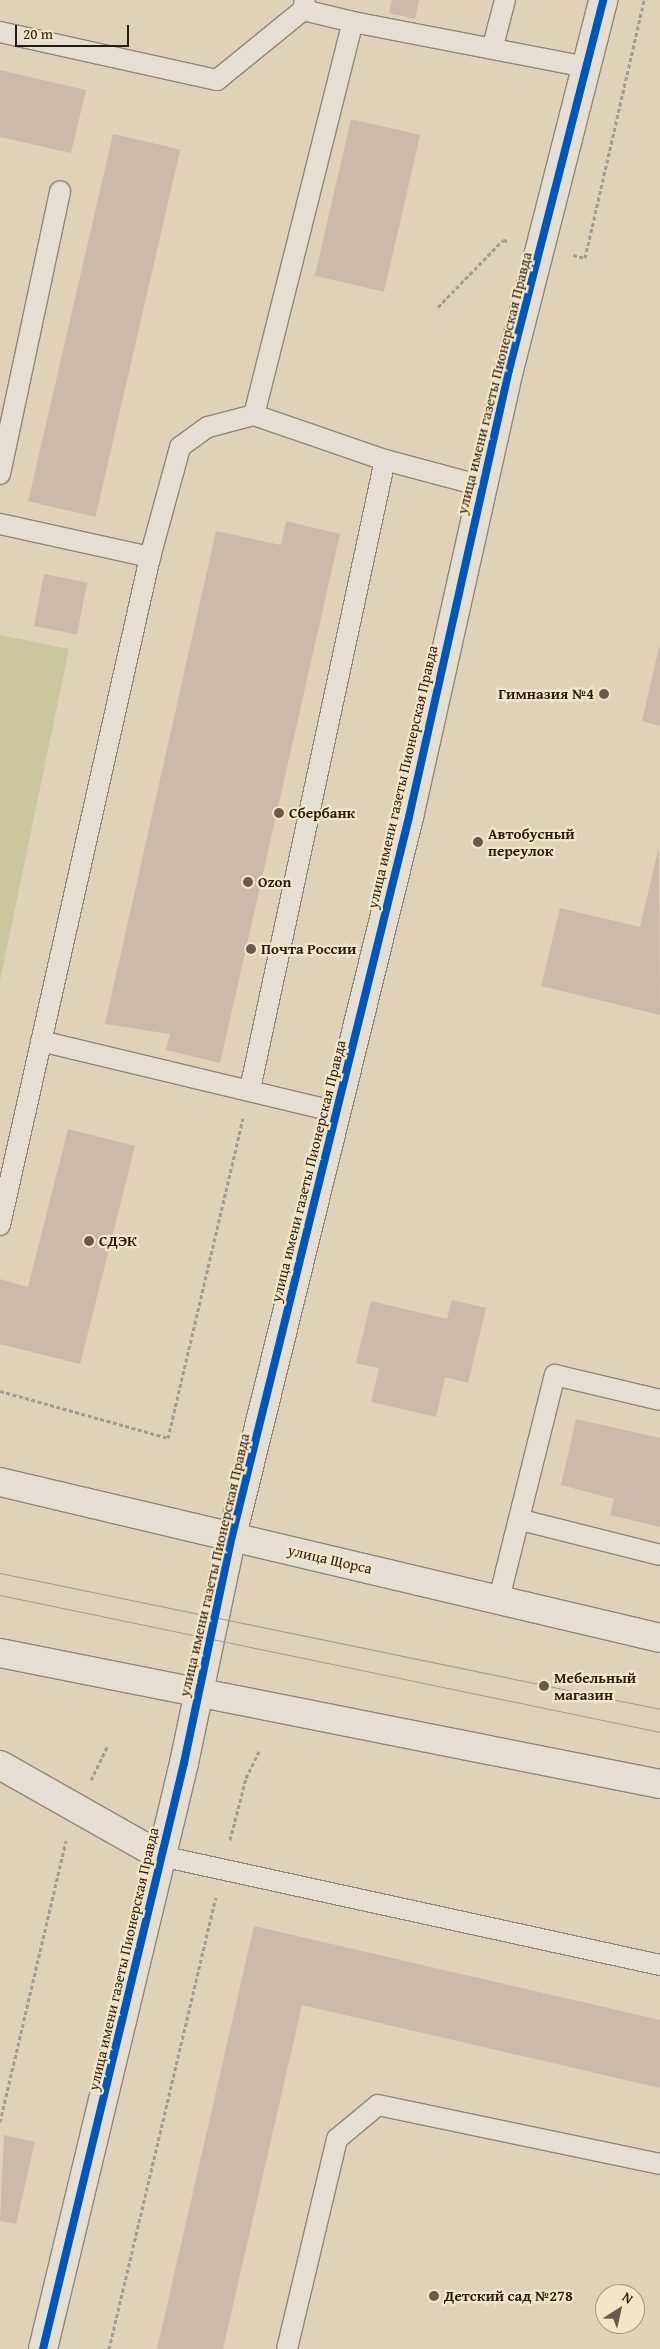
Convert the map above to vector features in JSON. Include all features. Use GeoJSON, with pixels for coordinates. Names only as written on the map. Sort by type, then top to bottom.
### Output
{"type":"FeatureCollection","features":[{"type":"Feature","properties":{"kind":"street","name":"улица имени газеты Пионерская Правда"},"geometry":{"type":"LineString","coordinates":[[43,2349],[161,1856],[232,1536],[409,817],[482,486],[603,0]]}},
{"type":"Feature","properties":{"kind":"street","name":"улица Щорса"},"geometry":{"type":"LineString","coordinates":[[0,1482],[660,1638]]}},
{"type":"Feature","properties":{"kind":"street"},"geometry":{"type":"LineString","coordinates":[[0,1653],[660,1784]]}},
{"type":"Feature","properties":{"kind":"street"},"geometry":{"type":"LineString","coordinates":[[0,1765],[79,1806],[161,1856]]}},
{"type":"Feature","properties":{"kind":"lane"},"geometry":{"type":"LineString","coordinates":[[493,46],[505,0]]}},
{"type":"Feature","properties":{"kind":"lane"},"geometry":{"type":"LineString","coordinates":[[0,32],[217,80],[304,5],[353,22],[493,46],[586,67]]}},
{"type":"Feature","properties":{"kind":"lane"},"geometry":{"type":"LineString","coordinates":[[254,416],[353,22]]}},
{"type":"Feature","properties":{"kind":"lane"},"geometry":{"type":"LineString","coordinates":[[0,474],[60,191]]}},
{"type":"Feature","properties":{"kind":"lane"},"geometry":{"type":"LineString","coordinates":[[0,1225],[150,557],[180,447],[208,427],[254,416],[385,460],[482,486]]}},
{"type":"Feature","properties":{"kind":"lane"},"geometry":{"type":"LineString","coordinates":[[250,1089],[385,460]]}},
{"type":"Feature","properties":{"kind":"lane"},"geometry":{"type":"LineString","coordinates":[[0,524],[150,557]]}},
{"type":"Feature","properties":{"kind":"lane"},"geometry":{"type":"LineString","coordinates":[[41,1041],[250,1089],[336,1112]]}},
{"type":"Feature","properties":{"kind":"lane"},"geometry":{"type":"LineString","coordinates":[[499,1599],[521,1520],[555,1375],[660,1400]]}},
{"type":"Feature","properties":{"kind":"lane"},"geometry":{"type":"LineString","coordinates":[[521,1520],[660,1555]]}},
{"type":"Feature","properties":{"kind":"lane"},"geometry":{"type":"LineString","coordinates":[[161,1856],[222,1872],[660,1965]]}},
{"type":"Feature","properties":{"kind":"lane"},"geometry":{"type":"LineString","coordinates":[[287,2349],[337,2139],[378,2105],[660,2164]]}},
{"type":"Feature","properties":{"kind":"path"},"geometry":{"type":"LineString","coordinates":[[0,1391],[168,1438],[250,1089]]}},
{"type":"Feature","properties":{"kind":"path"},"geometry":{"type":"LineString","coordinates":[[0,2122],[57,1866],[79,1806],[107,1747]]}},
{"type":"Feature","properties":{"kind":"path"},"geometry":{"type":"LineString","coordinates":[[108,2349],[222,1872],[246,1778],[259,1751]]}},
{"type":"Feature","properties":{"kind":"shaded area"},"geometry":{"type":"Polygon","coordinates":[[[0,635],[69,649],[0,981],[0,635]]]}},
{"type":"Feature","properties":{"kind":"building"},"geometry":{"type":"Polygon","coordinates":[[[392,0],[419,0],[415,19],[389,13],[392,0]]]}},
{"type":"Feature","properties":{"kind":"building"},"geometry":{"type":"Polygon","coordinates":[[[0,70],[86,90],[71,153],[0,137],[0,70]]]}},
{"type":"Feature","properties":{"kind":"building"},"geometry":{"type":"Polygon","coordinates":[[[351,119],[420,135],[384,292],[315,276],[351,119]]]}},
{"type":"Feature","properties":{"kind":"building"},"geometry":{"type":"Polygon","coordinates":[[[113,134],[180,150],[95,517],[28,501],[113,134]]]}},
{"type":"Feature","properties":{"kind":"building"},"geometry":{"type":"Polygon","coordinates":[[[286,521],[340,534],[220,1063],[166,1050],[170,1034],[105,1024],[216,531],[281,545],[286,521]]]}},
{"type":"Feature","properties":{"kind":"building"},"geometry":{"type":"Polygon","coordinates":[[[44,574],[87,582],[77,634],[34,626],[44,574]]]}},
{"type":"Feature","properties":{"kind":"building"},"geometry":{"type":"Polygon","coordinates":[[[660,647],[660,726],[642,721],[660,647]]]}},
{"type":"Feature","properties":{"kind":"building"},"geometry":{"type":"Polygon","coordinates":[[[659,846],[660,1015],[541,986],[560,908],[640,927],[659,846]]]}},
{"type":"Feature","properties":{"kind":"building"},"geometry":{"type":"Polygon","coordinates":[[[68,1129],[135,1146],[80,1364],[0,1344],[0,1279],[28,1287],[68,1129]]]}},
{"type":"Feature","properties":{"kind":"building"},"geometry":{"type":"Polygon","coordinates":[[[452,1300],[486,1308],[468,1383],[445,1377],[436,1417],[371,1402],[379,1368],[356,1363],[371,1301],[447,1319],[452,1300]]]}},
{"type":"Feature","properties":{"kind":"building"},"geometry":{"type":"Polygon","coordinates":[[[576,1419],[660,1438],[660,1527],[610,1515],[614,1499],[561,1485],[576,1419]]]}},
{"type":"Feature","properties":{"kind":"building"},"geometry":{"type":"Polygon","coordinates":[[[254,1926],[660,2020],[660,2088],[302,2005],[223,2349],[157,2349],[254,1926]]]}},
{"type":"Feature","properties":{"kind":"building"},"geometry":{"type":"Polygon","coordinates":[[[4,2135],[35,2142],[16,2224],[0,2221],[4,2135]]]}},
{"type":"Feature","properties":{"kind":"tram line"},"geometry":{"type":"LineString","coordinates":[[0,1573],[660,1709]]}},
{"type":"Feature","properties":{"kind":"tram line"},"geometry":{"type":"LineString","coordinates":[[0,1595],[660,1732]]}},
{"type":"Feature","properties":{"kind":"cycle path"},"geometry":{"type":"LineString","coordinates":[[43,2349],[184,1763],[232,1536],[409,817],[509,370],[603,0]]}},
{"type":"Feature","properties":{"kind":"place","name":"Гимназия №4"},"geometry":{"type":"Point","coordinates":[604,694]}},
{"type":"Feature","properties":{"kind":"place","name":"Сбербанк"},"geometry":{"type":"Point","coordinates":[279,813]}},
{"type":"Feature","properties":{"kind":"place","name":"Автобусный переулок"},"geometry":{"type":"Point","coordinates":[478,842]}},
{"type":"Feature","properties":{"kind":"place","name":"Ozon"},"geometry":{"type":"Point","coordinates":[248,882]}},
{"type":"Feature","properties":{"kind":"place","name":"Почта России"},"geometry":{"type":"Point","coordinates":[251,949]}},
{"type":"Feature","properties":{"kind":"place","name":"СДЭК"},"geometry":{"type":"Point","coordinates":[89,1241]}},
{"type":"Feature","properties":{"kind":"place","name":"Мебельный магазин"},"geometry":{"type":"Point","coordinates":[544,1686]}},
{"type":"Feature","properties":{"kind":"place","name":"Детский сад №278"},"geometry":{"type":"Point","coordinates":[434,2296]}}]}
